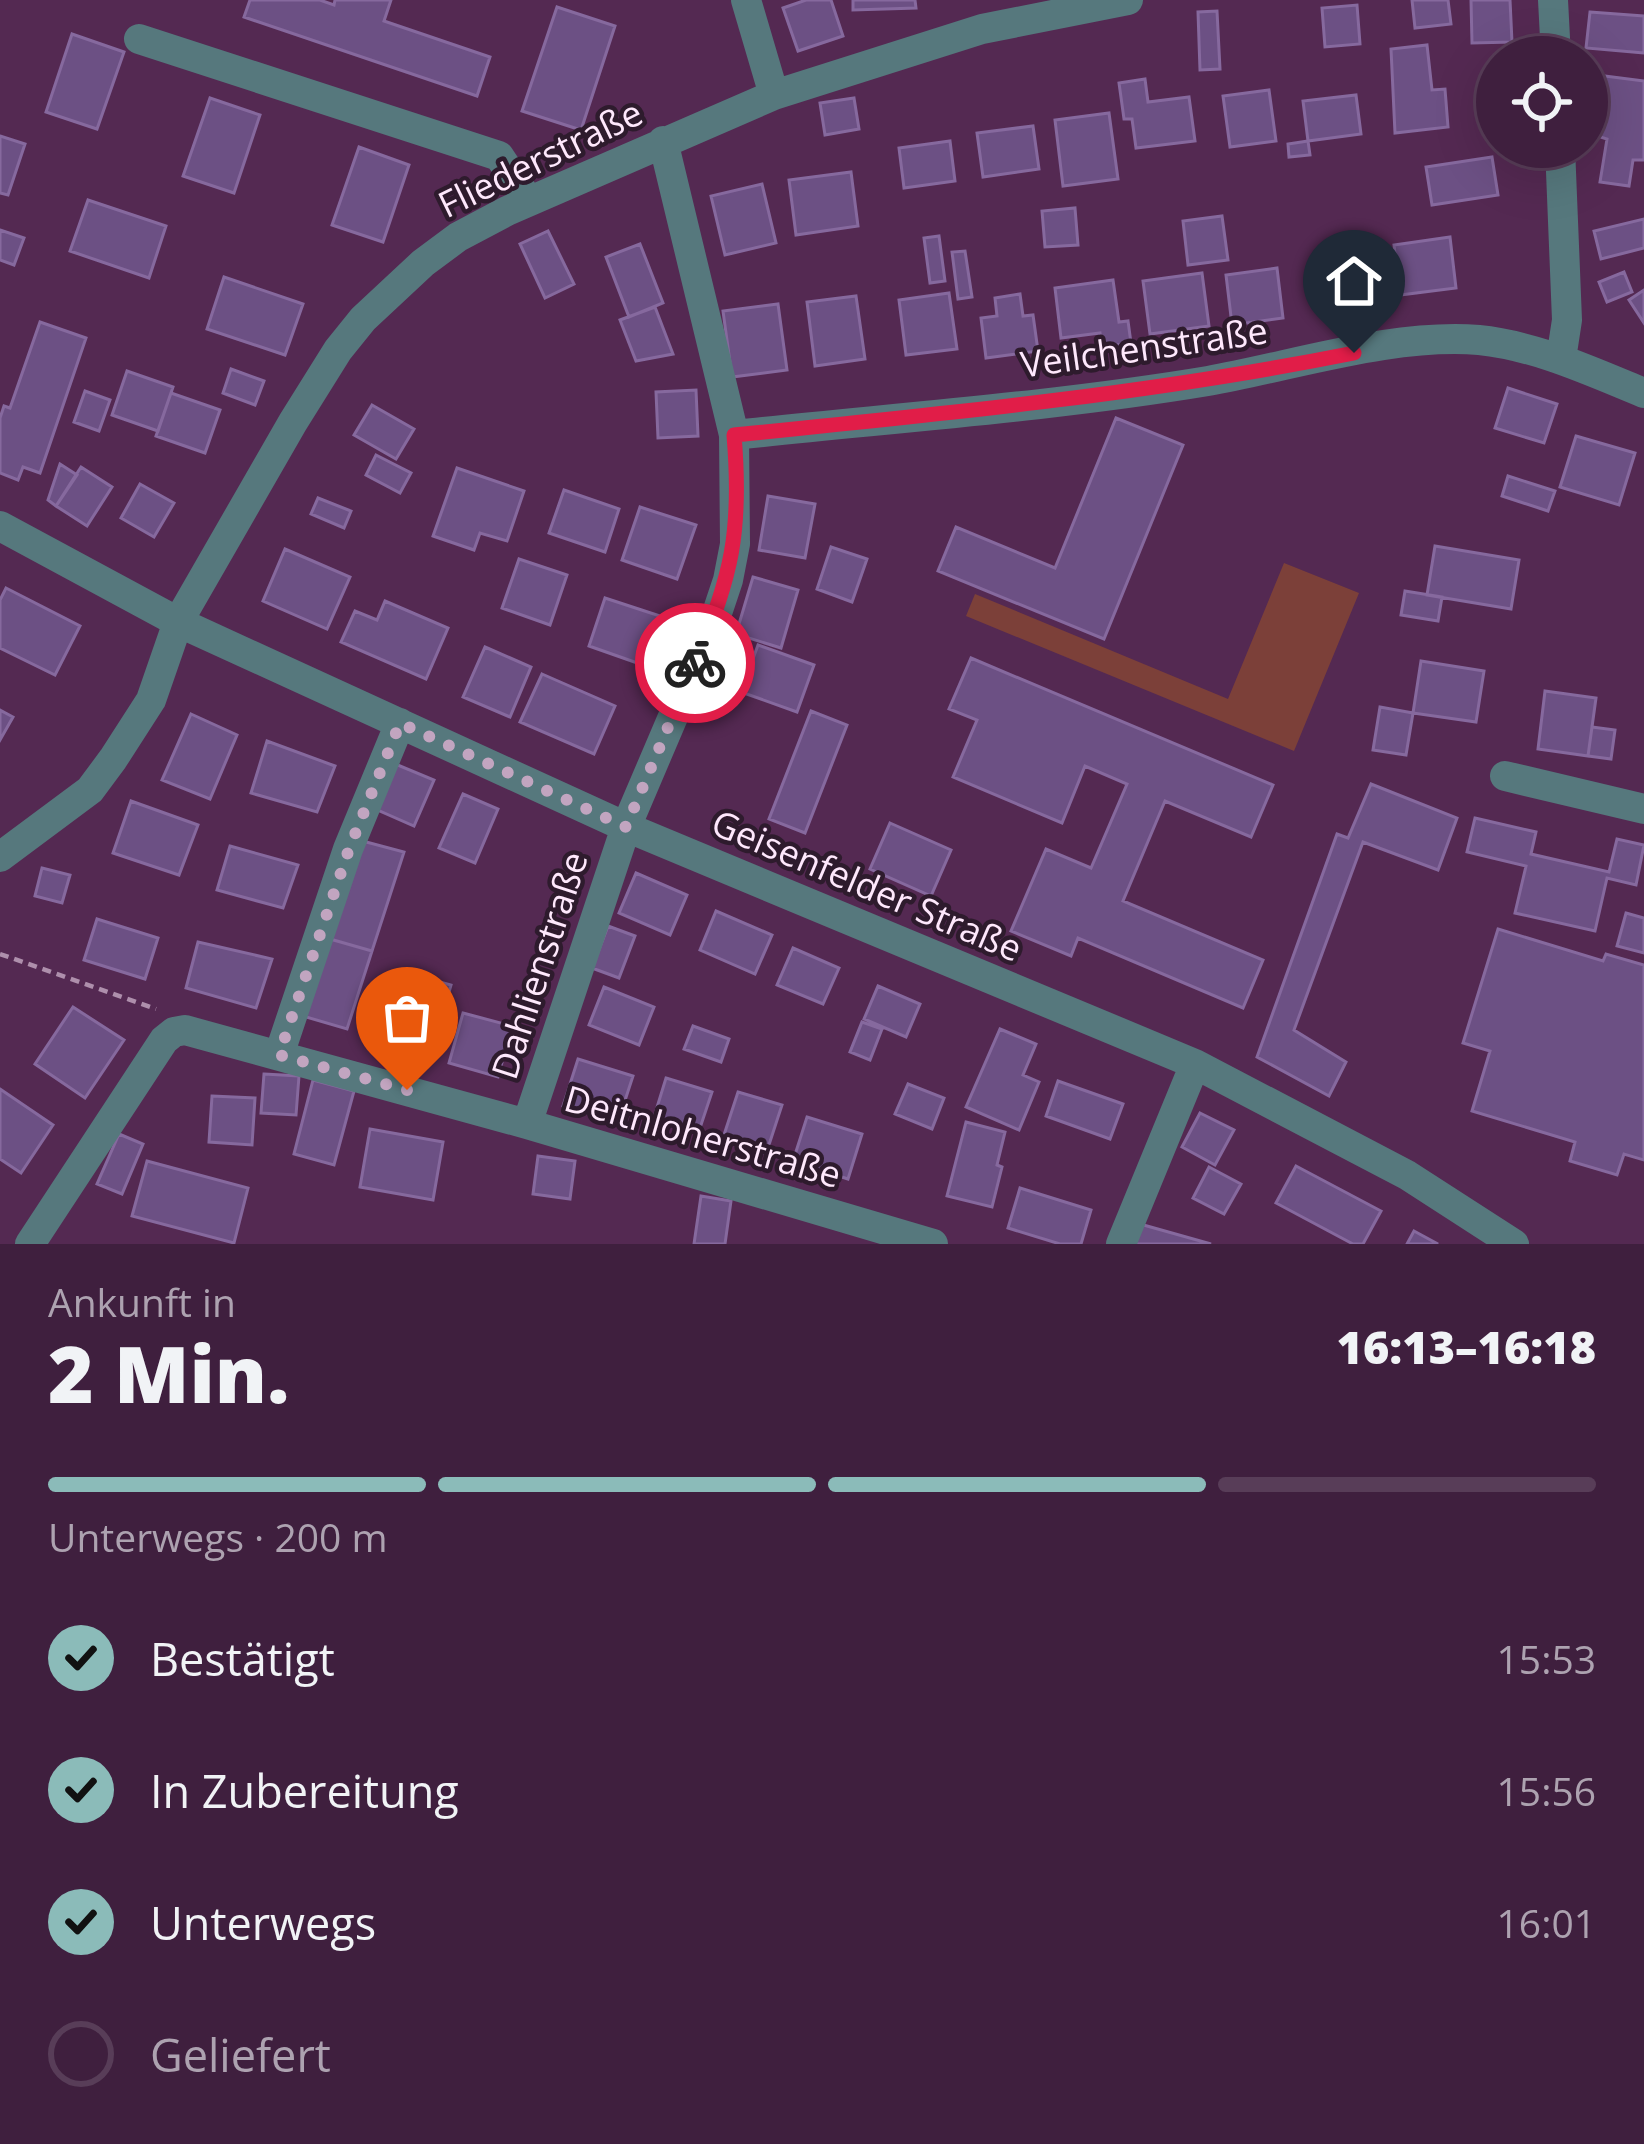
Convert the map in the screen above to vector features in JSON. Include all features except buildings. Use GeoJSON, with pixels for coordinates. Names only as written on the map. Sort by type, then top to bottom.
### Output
{"type":"FeatureCollection","features":[{"type":"Feature","properties":{"kind":"street"},"geometry":{"type":"LineString","coordinates":[[746,0],[774,95]]}},
{"type":"Feature","properties":{"kind":"street","name":"Fliederstraße"},"geometry":{"type":"LineString","coordinates":[[0,857],[90,790],[151,700],[178,622],[338,350],[423,262],[458,237],[529,201],[663,141],[981,15],[1129,0]]}},
{"type":"Feature","properties":{"kind":"street"},"geometry":{"type":"LineString","coordinates":[[1553,0],[1555,36]]}},
{"type":"Feature","properties":{"kind":"street"},"geometry":{"type":"LineString","coordinates":[[139,39],[499,156],[529,201]]}},
{"type":"Feature","properties":{"kind":"street","name":"Dahlienstraße"},"geometry":{"type":"LineString","coordinates":[[527,1124],[626,827],[728,580],[736,502],[734,435],[663,141]]}},
{"type":"Feature","properties":{"kind":"street"},"geometry":{"type":"LineString","coordinates":[[1561,168],[1567,320],[1561,359]]}},
{"type":"Feature","properties":{"kind":"street","name":"Veilchenstraße"},"geometry":{"type":"LineString","coordinates":[[734,435],[1103,395],[1437,341],[1515,345],[1644,393]]}},
{"type":"Feature","properties":{"kind":"street","name":"Geisenfelder Straße"},"geometry":{"type":"LineString","coordinates":[[0,526],[178,622],[626,827],[1195,1064],[1407,1175],[1514,1244]]}},
{"type":"Feature","properties":{"kind":"street"},"geometry":{"type":"LineString","coordinates":[[279,1055],[349,849],[400,723]]}},
{"type":"Feature","properties":{"kind":"street"},"geometry":{"type":"LineString","coordinates":[[1505,776],[1644,809]]}},
{"type":"Feature","properties":{"kind":"street"},"geometry":{"type":"LineString","coordinates":[[30,1244],[164,1040],[174,1032]]}},
{"type":"Feature","properties":{"kind":"street","name":"Deitnloherstraße"},"geometry":{"type":"LineString","coordinates":[[174,1032],[199,1034],[527,1124],[933,1244]]}},
{"type":"Feature","properties":{"kind":"street"},"geometry":{"type":"LineString","coordinates":[[1121,1244],[1195,1064]]}},
{"type":"Feature","properties":{"kind":"path"},"geometry":{"type":"LineString","coordinates":[[0,954],[154,1006],[174,1032]]}},
{"type":"Feature","properties":{"kind":"shaded area"},"geometry":{"type":"Polygon","coordinates":[[[1284,563],[1359,593],[1294,751],[966,616],[975,594],[1228,699],[1284,563]]]}},
{"type":"Feature","properties":{"kind":"way so far"},"geometry":{"type":"LineString","coordinates":[[407,1090],[279,1055],[349,849],[400,723],[626,827],[695,663]]}},
{"type":"Feature","properties":{"kind":"route"},"geometry":{"type":"LineString","coordinates":[[695,663],[716,616],[735,544],[734,435],[1206,381],[1354,353]]}}]}
